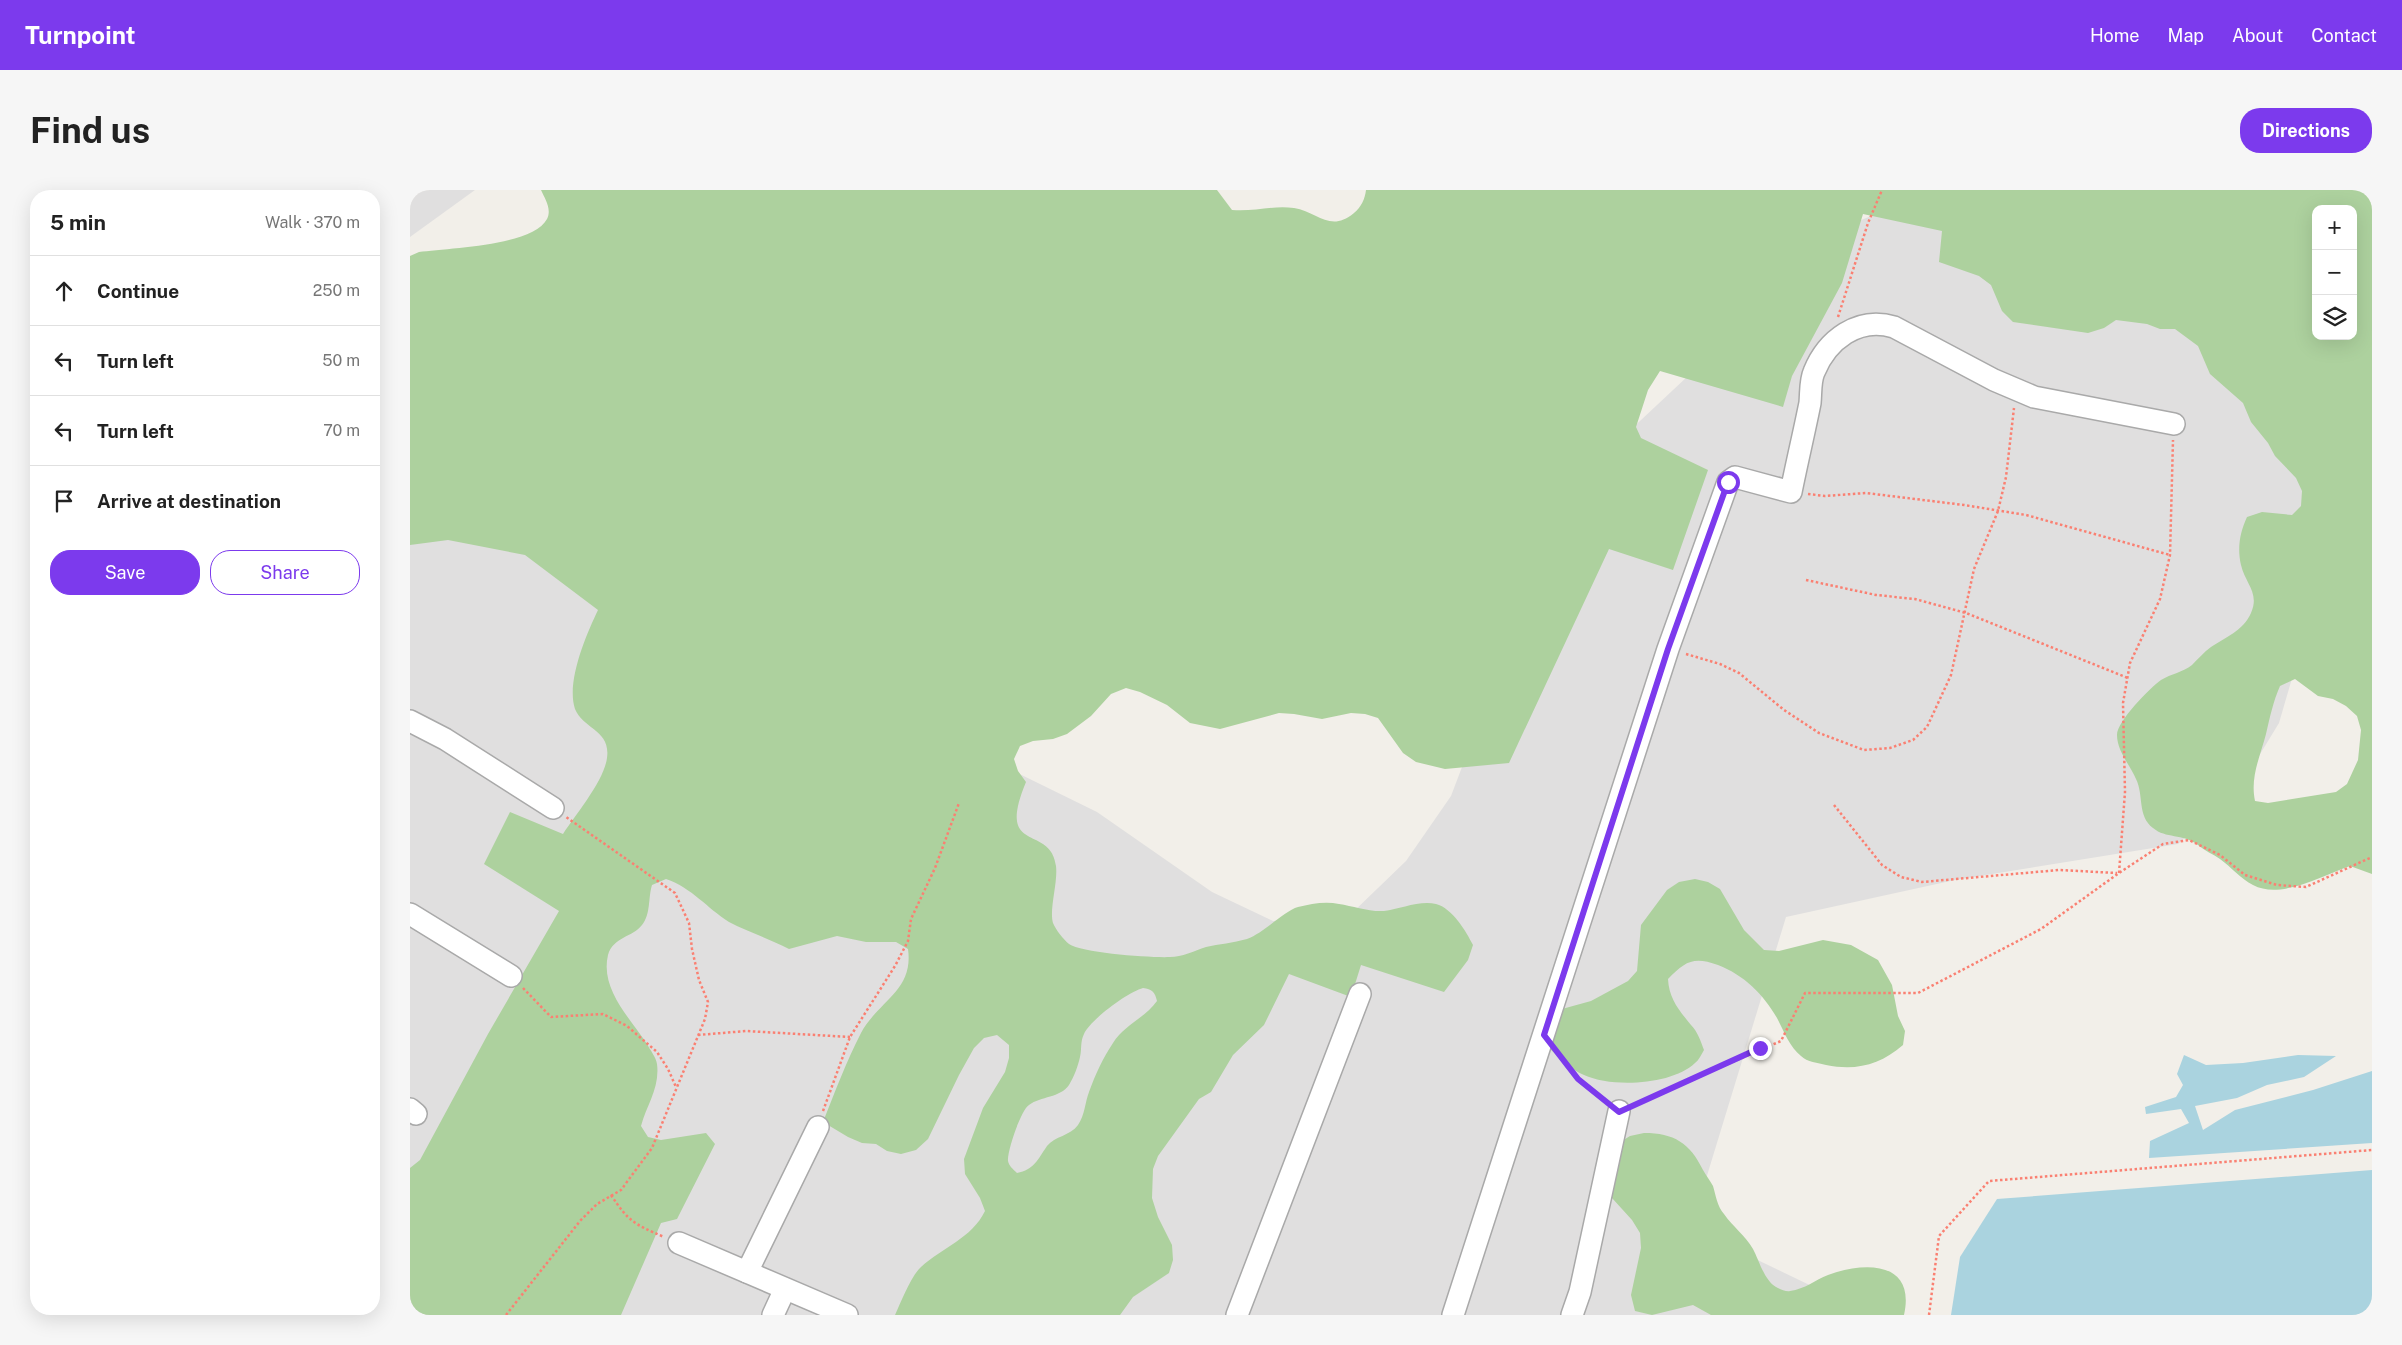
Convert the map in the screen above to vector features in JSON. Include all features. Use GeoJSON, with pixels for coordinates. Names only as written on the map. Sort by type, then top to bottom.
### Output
{"type":"FeatureCollection","features":[{"type":"Feature","properties":{"kind":"street"},"geometry":{"type":"LineString","coordinates":[[1453,1315],[1668,649],[1728,482],[1735,477],[1791,492],[1810,400],[1812,375],[1829,345],[1862,325],[1880,323],[1894,327],[2016,390],[2034,397],[2174,424]]}},
{"type":"Feature","properties":{"kind":"street"},"geometry":{"type":"LineString","coordinates":[[410,721],[445,739],[553,808]]}},
{"type":"Feature","properties":{"kind":"street"},"geometry":{"type":"LineString","coordinates":[[410,914],[511,976]]}},
{"type":"Feature","properties":{"kind":"street"},"geometry":{"type":"LineString","coordinates":[[1237,1315],[1360,994]]}},
{"type":"Feature","properties":{"kind":"street"},"geometry":{"type":"LineString","coordinates":[[1572,1315],[1580,1292],[1619,1112]]}},
{"type":"Feature","properties":{"kind":"street"},"geometry":{"type":"LineString","coordinates":[[747,1272],[818,1127]]}},
{"type":"Feature","properties":{"kind":"street"},"geometry":{"type":"LineString","coordinates":[[679,1243],[847,1315]]}},
{"type":"Feature","properties":{"kind":"street"},"geometry":{"type":"LineString","coordinates":[[774,1315],[785,1289]]}},
{"type":"Feature","properties":{"kind":"path"},"geometry":{"type":"LineString","coordinates":[[1829,345],[1868,224],[1882,190]]}},
{"type":"Feature","properties":{"kind":"path"},"geometry":{"type":"LineString","coordinates":[[1668,649],[1720,664],[1739,674],[1784,710],[1819,732],[1864,750],[1890,748],[1913,740],[1927,727],[1951,675],[1966,613],[1974,568],[1998,510],[2006,476],[2016,390]]}},
{"type":"Feature","properties":{"kind":"path"},"geometry":{"type":"LineString","coordinates":[[2119,873],[2125,792],[2123,703],[2130,663],[2160,599],[2170,555],[2174,424]]}},
{"type":"Feature","properties":{"kind":"path"},"geometry":{"type":"LineString","coordinates":[[1791,492],[1825,496],[1866,493],[1998,510],[2026,515],[2170,555]]}},
{"type":"Feature","properties":{"kind":"path"},"geometry":{"type":"LineString","coordinates":[[1806,580],[1876,595],[1915,599],[1966,613],[2128,678]]}},
{"type":"Feature","properties":{"kind":"path"},"geometry":{"type":"LineString","coordinates":[[818,1127],[850,1037],[895,966],[908,941],[912,918],[935,868],[959,803]]}},
{"type":"Feature","properties":{"kind":"path"},"geometry":{"type":"LineString","coordinates":[[1834,805],[1882,865],[1901,878],[1922,882],[2059,870],[2119,873]]}},
{"type":"Feature","properties":{"kind":"path"},"geometry":{"type":"LineString","coordinates":[[506,1315],[580,1221],[597,1204],[621,1190],[652,1148],[698,1035],[708,1002],[699,980],[689,924],[674,893],[553,808]]}},
{"type":"Feature","properties":{"kind":"path"},"geometry":{"type":"LineString","coordinates":[[1544,1035],[1578,1079],[1619,1112],[1781,1041],[1805,993],[1918,993],[2041,929],[2163,844],[2189,840],[2220,855],[2245,875],[2278,885],[2306,887],[2372,857]]}},
{"type":"Feature","properties":{"kind":"path"},"geometry":{"type":"LineString","coordinates":[[511,976],[552,1017],[603,1014],[627,1026],[657,1052],[668,1069],[676,1087]]}},
{"type":"Feature","properties":{"kind":"path"},"geometry":{"type":"LineString","coordinates":[[698,1035],[754,1031],[850,1037]]}},
{"type":"Feature","properties":{"kind":"path"},"geometry":{"type":"LineString","coordinates":[[1929,1315],[1938,1236],[1990,1181],[2372,1150]]}},
{"type":"Feature","properties":{"kind":"path"},"geometry":{"type":"LineString","coordinates":[[611,1195],[625,1217],[638,1226],[679,1243]]}},
{"type":"Feature","properties":{"kind":"shaded area"},"geometry":{"type":"Polygon","coordinates":[[[410,190],[475,190],[410,237],[410,190]]]}},
{"type":"Feature","properties":{"kind":"shaded area"},"geometry":{"type":"Polygon","coordinates":[[[1903,203],[2062,248],[2358,451],[2279,723],[2240,787],[2178,844],[1955,880],[1786,917],[1691,1228],[1872,1315],[410,1315],[410,501],[854,693],[1097,812],[1212,892],[1273,921],[1350,915],[1406,861],[1451,796],[1492,688],[1625,435],[1849,225],[1903,203]]]}},
{"type":"Feature","properties":{"kind":"green space"},"geometry":{"type":"Polygon","coordinates":[[[541,190],[1217,190],[1232,210],[1278,207],[1294,208],[1324,219],[1338,221],[1346,219],[1359,208],[1365,197],[1366,190],[2372,190],[2372,874],[2350,866],[2289,888],[2264,889],[2253,885],[2244,880],[2220,859],[2192,841],[2163,834],[2148,823],[2143,811],[2138,785],[2119,747],[2118,729],[2135,705],[2149,690],[2161,680],[2192,665],[2208,649],[2234,633],[2248,619],[2254,600],[2241,565],[2239,552],[2241,534],[2247,517],[2262,512],[2292,515],[2301,506],[2302,491],[2296,478],[2275,456],[2268,443],[2251,422],[2243,403],[2210,374],[2198,346],[2175,329],[2160,329],[2147,324],[2116,320],[2104,328],[2088,333],[2013,322],[2002,311],[1991,285],[1979,276],[1939,262],[1942,231],[1863,214],[1842,283],[1792,376],[1783,407],[1660,371],[1648,390],[1636,427],[1641,438],[1708,470],[1673,570],[1609,549],[1509,763],[1445,769],[1416,762],[1403,753],[1378,718],[1365,714],[1351,713],[1322,719],[1279,713],[1220,729],[1190,723],[1167,705],[1140,692],[1126,688],[1111,694],[1091,716],[1067,734],[1053,739],[1033,741],[1020,746],[1014,759],[1018,771],[1026,782],[1018,805],[1017,820],[1021,830],[1045,845],[1052,853],[1056,866],[1052,911],[1053,923],[1069,944],[1088,950],[1118,954],[1174,957],[1206,947],[1247,939],[1261,932],[1280,917],[1298,907],[1329,903],[1384,911],[1430,903],[1442,906],[1448,910],[1462,927],[1473,945],[1468,960],[1444,992],[1361,965],[1351,997],[1289,974],[1264,1025],[1233,1055],[1211,1092],[1199,1099],[1158,1156],[1153,1169],[1152,1198],[1158,1217],[1172,1245],[1173,1260],[1169,1273],[1133,1297],[1120,1315],[895,1315],[917,1271],[929,1260],[965,1236],[985,1211],[980,1198],[965,1174],[964,1159],[983,1108],[1005,1072],[1009,1058],[1009,1045],[997,1035],[984,1038],[974,1048],[928,1139],[916,1150],[901,1154],[887,1151],[876,1144],[862,1143],[848,1137],[823,1122],[861,1033],[876,1012],[900,986],[906,975],[908,949],[896,942],[866,942],[837,936],[789,949],[729,922],[692,893],[666,879],[652,885],[645,921],[634,932],[614,944],[608,955],[607,968],[608,980],[612,991],[647,1044],[657,1064],[657,1081],[641,1126],[648,1137],[661,1140],[706,1133],[715,1144],[677,1219],[661,1223],[621,1315],[417,1315],[410,1306],[410,1168],[420,1160],[488,1034],[559,911],[484,864],[510,812],[563,834],[601,777],[607,758],[607,749],[601,735],[579,716],[575,709],[573,698],[575,672],[588,632],[598,610],[525,555],[448,540],[410,545],[410,256],[419,252],[488,244],[525,235],[539,228],[547,219],[549,212],[541,190]],[[2295,679],[2280,686],[2274,704],[2256,767],[2255,801],[2268,803],[2336,792],[2347,784],[2358,760],[2361,730],[2357,716],[2346,706],[2333,699],[2318,696],[2295,679]],[[1143,988],[1110,1007],[1088,1028],[1083,1037],[1076,1071],[1069,1085],[1056,1095],[1034,1102],[1026,1108],[1015,1131],[1008,1156],[1009,1164],[1017,1173],[1032,1167],[1050,1143],[1071,1132],[1078,1125],[1094,1079],[1109,1049],[1123,1031],[1147,1012],[1157,1001],[1151,990],[1143,988]]]}},
{"type":"Feature","properties":{"kind":"green space"},"geometry":{"type":"Polygon","coordinates":[[[1695,879],[1708,882],[1720,889],[1744,930],[1764,950],[1779,951],[1823,940],[1851,945],[1878,960],[1892,985],[1898,1016],[1905,1031],[1903,1045],[1876,1062],[1857,1067],[1837,1067],[1809,1061],[1793,1048],[1772,1009],[1752,986],[1727,969],[1710,962],[1696,961],[1685,964],[1668,979],[1670,993],[1679,1009],[1696,1031],[1704,1050],[1695,1063],[1672,1076],[1657,1080],[1625,1083],[1596,1079],[1579,1073],[1570,1067],[1550,1049],[1562,1009],[1591,1001],[1628,981],[1637,971],[1641,925],[1667,890],[1679,882],[1695,879]]]}},
{"type":"Feature","properties":{"kind":"green space"},"geometry":{"type":"Polygon","coordinates":[[[1644,1133],[1664,1135],[1680,1141],[1693,1153],[1713,1186],[1722,1211],[1750,1244],[1768,1280],[1776,1287],[1790,1291],[1842,1270],[1871,1267],[1895,1275],[1902,1284],[1906,1297],[1904,1315],[1711,1315],[1693,1305],[1652,1315],[1635,1311],[1631,1295],[1641,1248],[1640,1233],[1632,1220],[1612,1198],[1607,1184],[1617,1144],[1630,1136],[1644,1133]]]}},
{"type":"Feature","properties":{"kind":"water"},"geometry":{"type":"Polygon","coordinates":[[[2184,1055],[2206,1065],[2243,1063],[2298,1055],[2336,1056],[2304,1077],[2267,1085],[2237,1098],[2195,1106],[2203,1130],[2235,1110],[2313,1090],[2372,1071],[2372,1143],[2149,1158],[2150,1141],[2189,1123],[2181,1109],[2146,1114],[2145,1107],[2176,1097],[2183,1085],[2177,1074],[2184,1055]]]}},
{"type":"Feature","properties":{"kind":"water"},"geometry":{"type":"Polygon","coordinates":[[[2372,1170],[2372,1315],[1951,1315],[1960,1257],[1997,1199],[2372,1170]]]}},
{"type":"Feature","properties":{"kind":"route"},"geometry":{"type":"LineString","coordinates":[[1728,482],[1668,649],[1544,1035],[1578,1079],[1619,1112],[1760,1048]]}}]}
